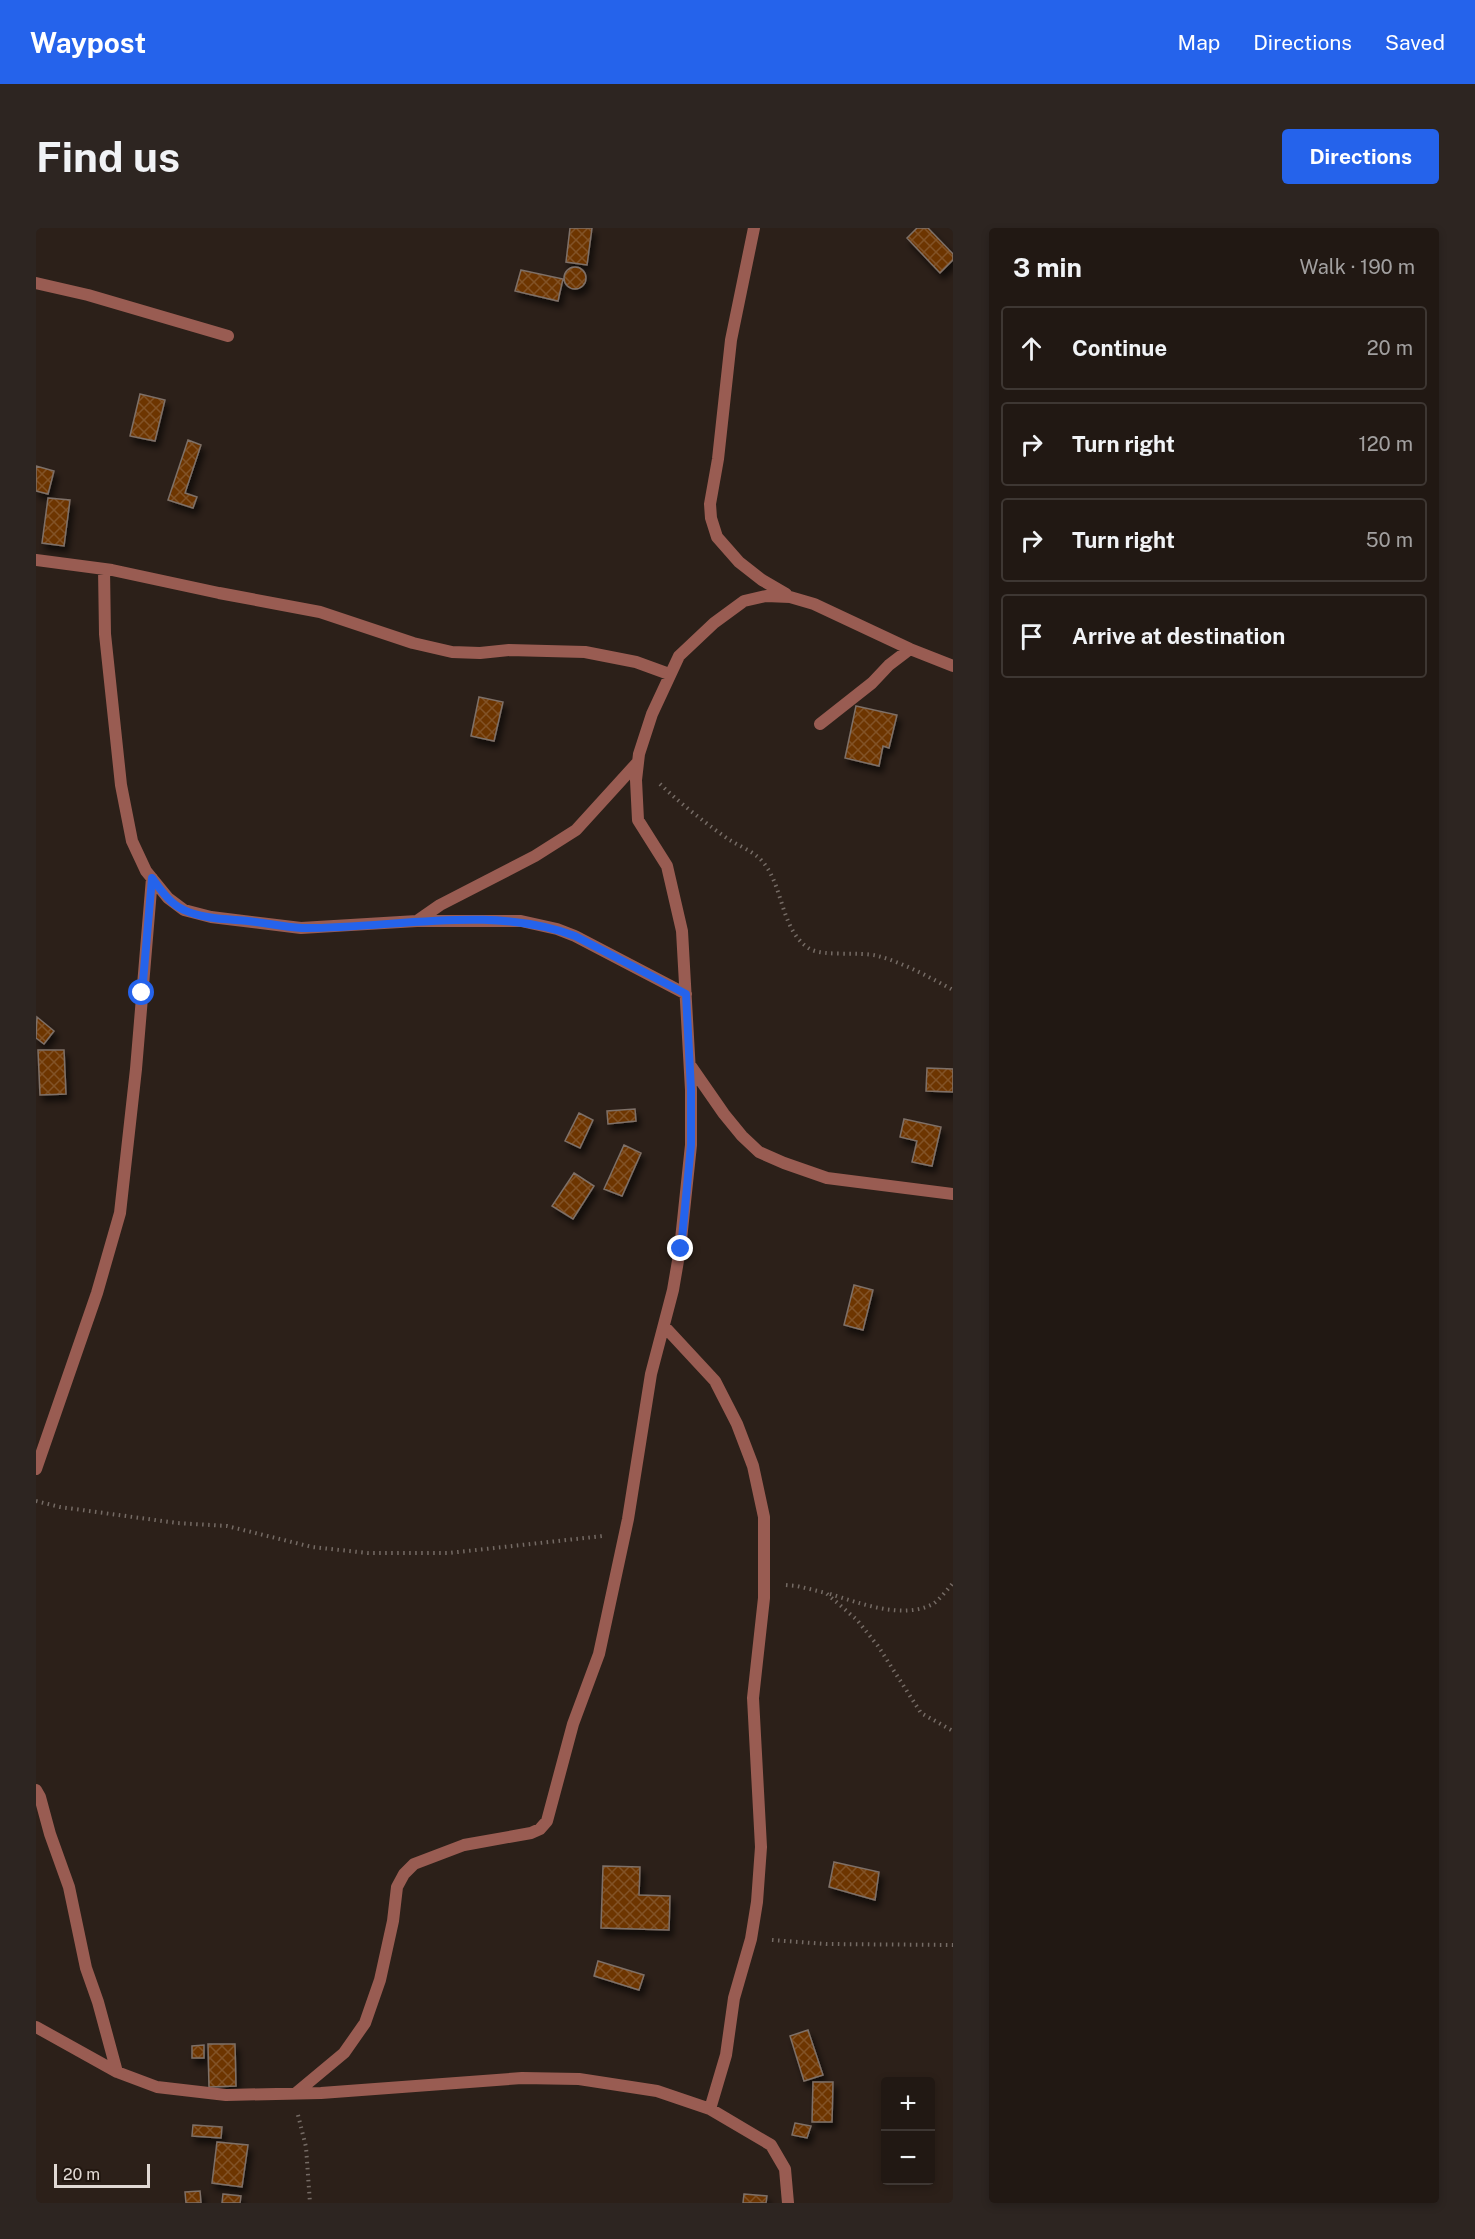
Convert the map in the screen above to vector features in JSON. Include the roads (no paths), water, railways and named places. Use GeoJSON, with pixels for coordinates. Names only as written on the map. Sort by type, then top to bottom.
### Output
{"type":"FeatureCollection","features":[{"type":"Feature","properties":{"kind":"street"},"geometry":{"type":"LineString","coordinates":[[753,228],[731,340],[718,459],[710,504],[711,518],[717,537],[740,562],[762,580],[790,597]]}},
{"type":"Feature","properties":{"kind":"street"},"geometry":{"type":"LineString","coordinates":[[36,283],[88,295],[228,336]]}},
{"type":"Feature","properties":{"kind":"street"},"geometry":{"type":"LineString","coordinates":[[36,560],[104,569],[320,612],[413,643],[452,652],[480,653],[509,650],[585,652],[636,662],[669,674]]}},
{"type":"Feature","properties":{"kind":"street"},"geometry":{"type":"LineString","coordinates":[[104,569],[105,634],[121,785],[132,841],[146,871],[168,898],[184,910],[211,917],[301,928],[417,921],[521,921],[557,929],[575,936],[686,994]]}},
{"type":"Feature","properties":{"kind":"street"},"geometry":{"type":"LineString","coordinates":[[293,2093],[344,2053],[365,2022],[380,1980],[393,1921],[397,1887],[404,1874],[414,1864],[439,1854],[464,1845],[531,1833],[540,1829],[547,1821],[573,1724],[599,1654],[625,1534],[651,1374],[681,1249],[691,1145],[682,931],[667,866],[638,820],[636,806],[638,763],[652,714],[669,674],[679,656],[714,623],[744,601],[766,596],[800,598],[910,649],[953,666]]}},
{"type":"Feature","properties":{"kind":"street"},"geometry":{"type":"LineString","coordinates":[[820,724],[910,649]]}},
{"type":"Feature","properties":{"kind":"street"},"geometry":{"type":"LineString","coordinates":[[417,921],[440,905],[536,856],[576,830],[638,763]]}},
{"type":"Feature","properties":{"kind":"street"},"geometry":{"type":"LineString","coordinates":[[36,1469],[97,1293],[120,1213],[136,1070],[152,878]]}},
{"type":"Feature","properties":{"kind":"street"},"geometry":{"type":"LineString","coordinates":[[689,1064],[723,1114],[759,1152],[826,1178],[953,1194]]}},
{"type":"Feature","properties":{"kind":"street"},"geometry":{"type":"LineString","coordinates":[[663,1326],[715,1381],[737,1424],[753,1466],[764,1517],[764,1598],[753,1679],[761,1847],[757,1902],[751,1939],[734,1998],[726,2055],[710,2109]]}},
{"type":"Feature","properties":{"kind":"street"},"geometry":{"type":"LineString","coordinates":[[36,1791],[40,1797],[50,1834],[69,1887],[86,1968],[117,2072]]}},
{"type":"Feature","properties":{"kind":"street"},"geometry":{"type":"LineString","coordinates":[[36,2027],[117,2072],[157,2086],[226,2095],[293,2093],[522,2078],[579,2079],[657,2091],[710,2109],[771,2145],[785,2169],[788,2203]]}}]}
